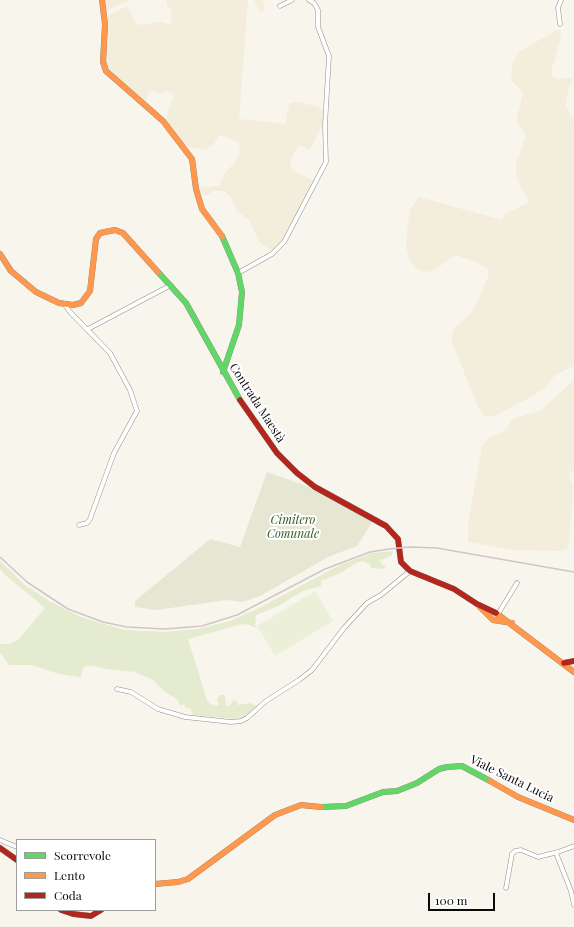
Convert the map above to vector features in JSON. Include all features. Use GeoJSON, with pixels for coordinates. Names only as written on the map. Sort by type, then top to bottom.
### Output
{"type":"FeatureCollection","features":[{"type":"Feature","properties":{"kind":"street"},"geometry":{"type":"LineString","coordinates":[[102,0],[105,24],[103,62],[106,71],[163,121],[192,159],[196,189],[202,209],[220,231],[238,273],[242,292],[239,324],[223,372]]}},
{"type":"Feature","properties":{"kind":"street"},"geometry":{"type":"LineString","coordinates":[[280,6],[292,0]]}},
{"type":"Feature","properties":{"kind":"street"},"geometry":{"type":"LineString","coordinates":[[238,273],[272,254],[284,242],[326,162],[325,125],[329,56],[318,27],[318,10],[314,3],[309,0]]}},
{"type":"Feature","properties":{"kind":"street"},"geometry":{"type":"LineString","coordinates":[[560,24],[558,8],[561,0]]}},
{"type":"Feature","properties":{"kind":"street","name":"Contrada Maestà"},"geometry":{"type":"LineString","coordinates":[[65,305],[80,303],[87,297],[92,282],[96,239],[100,233],[106,230],[115,230],[123,233],[171,285],[192,313],[223,372],[257,428],[277,453],[305,481],[386,526],[395,535],[399,543],[401,562],[410,571]]}},
{"type":"Feature","properties":{"kind":"street"},"geometry":{"type":"LineString","coordinates":[[0,254],[19,280],[36,292],[65,305],[110,353],[130,390],[137,411],[114,453],[90,519],[87,523],[79,525]]}},
{"type":"Feature","properties":{"kind":"street"},"geometry":{"type":"LineString","coordinates":[[88,329],[171,285]]}},
{"type":"Feature","properties":{"kind":"street"},"geometry":{"type":"LineString","coordinates":[[117,689],[131,692],[158,709],[185,717],[231,722],[241,721],[247,718],[266,700],[299,680],[312,670],[344,628],[367,603],[381,595],[410,571],[454,589],[477,604],[498,614],[512,623],[574,672]]}},
{"type":"Feature","properties":{"kind":"street"},"geometry":{"type":"LineString","coordinates":[[498,614],[517,583]]}},
{"type":"Feature","properties":{"kind":"street"},"geometry":{"type":"LineString","coordinates":[[477,604],[493,620],[512,623]]}},
{"type":"Feature","properties":{"kind":"street"},"geometry":{"type":"LineString","coordinates":[[564,663],[574,661]]}},
{"type":"Feature","properties":{"kind":"street","name":"Viale Santa Lucia"},"geometry":{"type":"LineString","coordinates":[[156,884],[178,882],[188,879],[275,816],[293,806],[301,805],[330,808],[346,806],[383,792],[397,791],[417,783],[439,769],[454,766],[468,768],[518,797],[574,820]]}},
{"type":"Feature","properties":{"kind":"street"},"geometry":{"type":"LineString","coordinates":[[0,840],[16,847]]}},
{"type":"Feature","properties":{"kind":"street"},"geometry":{"type":"LineString","coordinates":[[506,888],[512,854],[515,851],[521,850],[538,857],[556,853],[574,846]]}},
{"type":"Feature","properties":{"kind":"street"},"geometry":{"type":"LineString","coordinates":[[0,848],[16,859]]}},
{"type":"Feature","properties":{"kind":"street"},"geometry":{"type":"LineString","coordinates":[[556,853],[571,891],[574,905]]}},
{"type":"Feature","properties":{"kind":"street"},"geometry":{"type":"LineString","coordinates":[[64,911],[82,916],[91,916],[99,911]]}},
{"type":"Feature","properties":{"kind":"shaded area"},"geometry":{"type":"Polygon","coordinates":[[[103,0],[130,0],[105,11],[103,0]]]}},
{"type":"Feature","properties":{"kind":"shaded area"},"geometry":{"type":"Polygon","coordinates":[[[166,0],[248,0],[239,119],[285,124],[291,102],[298,102],[319,107],[325,114],[323,123],[310,150],[299,145],[290,161],[291,169],[314,181],[285,239],[272,251],[259,242],[249,220],[236,210],[231,197],[224,191],[213,191],[207,196],[199,192],[198,187],[219,186],[224,174],[236,161],[240,150],[239,142],[219,135],[214,144],[206,150],[187,147],[165,120],[174,95],[168,91],[161,94],[152,91],[149,92],[146,102],[106,66],[104,58],[108,15],[128,6],[136,25],[161,22],[171,25],[171,8],[167,6],[166,0]]]}},
{"type":"Feature","properties":{"kind":"shaded area"},"geometry":{"type":"Polygon","coordinates":[[[254,0],[263,0],[265,9],[261,13],[254,0]]]}},
{"type":"Feature","properties":{"kind":"shaded area"},"geometry":{"type":"Polygon","coordinates":[[[557,30],[560,30],[561,38],[551,72],[553,77],[559,79],[571,78],[572,81],[568,90],[566,105],[574,122],[574,366],[555,375],[546,387],[534,395],[493,417],[484,415],[477,405],[451,339],[454,328],[467,317],[477,303],[489,274],[488,269],[476,262],[455,255],[436,269],[428,272],[419,270],[410,261],[407,251],[406,245],[408,222],[411,208],[419,197],[502,220],[506,213],[528,203],[528,198],[520,188],[516,174],[516,164],[526,134],[519,126],[517,117],[523,93],[512,81],[511,72],[514,60],[520,51],[557,30]]]}},
{"type":"Feature","properties":{"kind":"shaded area"},"geometry":{"type":"Polygon","coordinates":[[[574,380],[574,469],[569,475],[573,487],[569,545],[566,550],[514,550],[468,542],[468,524],[482,446],[490,437],[498,435],[507,428],[511,421],[518,417],[540,411],[574,380]]]}},
{"type":"Feature","properties":{"kind":"green space","name":"Cimitero Comunale"},"geometry":{"type":"Polygon","coordinates":[[[267,472],[315,489],[373,521],[357,546],[328,557],[260,596],[243,602],[227,600],[157,610],[135,607],[135,601],[210,539],[240,547],[267,472]]]}},
{"type":"Feature","properties":{"kind":"green space"},"geometry":{"type":"Polygon","coordinates":[[[393,551],[391,556],[380,560],[382,565],[386,566],[383,569],[371,568],[369,563],[365,563],[364,561],[356,563],[342,572],[321,581],[321,586],[303,591],[278,606],[256,615],[255,625],[257,628],[246,624],[238,625],[188,639],[207,700],[210,704],[216,706],[219,705],[217,699],[220,695],[225,695],[226,706],[230,706],[233,700],[238,702],[237,705],[250,703],[258,707],[245,717],[236,719],[193,715],[191,711],[192,709],[186,708],[184,704],[180,706],[177,699],[165,692],[153,680],[135,672],[86,666],[82,670],[81,677],[59,674],[32,665],[9,665],[0,652],[0,644],[9,644],[18,640],[45,608],[4,574],[0,569],[0,561],[25,585],[49,601],[81,617],[124,630],[164,632],[198,629],[230,621],[257,609],[340,565],[372,553],[393,551]]]}},
{"type":"Feature","properties":{"kind":"green space"},"geometry":{"type":"Polygon","coordinates":[[[315,591],[333,621],[275,656],[257,626],[315,591]]]}},
{"type":"Feature","properties":{"kind":"railway"},"geometry":{"type":"LineString","coordinates":[[0,557],[27,582],[68,609],[103,622],[127,627],[165,629],[202,626],[237,615],[325,569],[370,552],[389,549],[409,547],[437,548],[574,572]]}},
{"type":"Feature","properties":{"kind":"traffic: fast"},"geometry":{"type":"LineString","coordinates":[[222,236],[238,273],[242,292],[239,325],[223,372]]}},
{"type":"Feature","properties":{"kind":"traffic: fast"},"geometry":{"type":"LineString","coordinates":[[158,272],[186,303],[240,400]]}},
{"type":"Feature","properties":{"kind":"traffic: fast"},"geometry":{"type":"LineString","coordinates":[[321,807],[346,806],[383,792],[397,791],[417,783],[439,769],[447,767],[462,766],[490,781]]}},
{"type":"Feature","properties":{"kind":"traffic: slow"},"geometry":{"type":"LineString","coordinates":[[102,0],[105,24],[103,62],[106,71],[163,121],[192,159],[196,189],[202,209],[222,236]]}},
{"type":"Feature","properties":{"kind":"traffic: slow"},"geometry":{"type":"LineString","coordinates":[[0,254],[11,271],[36,292],[59,303],[73,305],[81,303],[90,291],[96,239],[100,233],[115,230],[123,233],[158,272]]}},
{"type":"Feature","properties":{"kind":"traffic: slow"},"geometry":{"type":"LineString","coordinates":[[480,607],[493,620],[512,623]]}},
{"type":"Feature","properties":{"kind":"traffic: slow"},"geometry":{"type":"LineString","coordinates":[[496,613],[574,672]]}},
{"type":"Feature","properties":{"kind":"traffic: slow"},"geometry":{"type":"LineString","coordinates":[[490,781],[518,797],[574,820]]}},
{"type":"Feature","properties":{"kind":"traffic: slow"},"geometry":{"type":"LineString","coordinates":[[156,884],[178,882],[188,879],[275,815],[301,805],[321,807]]}},
{"type":"Feature","properties":{"kind":"traffic: jam"},"geometry":{"type":"LineString","coordinates":[[240,400],[277,453],[297,473],[315,487],[386,526],[398,539],[401,562],[410,571],[454,589],[477,604],[496,613]]}},
{"type":"Feature","properties":{"kind":"traffic: jam"},"geometry":{"type":"LineString","coordinates":[[564,663],[574,661]]}},
{"type":"Feature","properties":{"kind":"traffic: jam"},"geometry":{"type":"LineString","coordinates":[[0,848],[16,859]]}},
{"type":"Feature","properties":{"kind":"traffic: jam"},"geometry":{"type":"LineString","coordinates":[[64,911],[73,914],[91,916],[99,911]]}}]}
